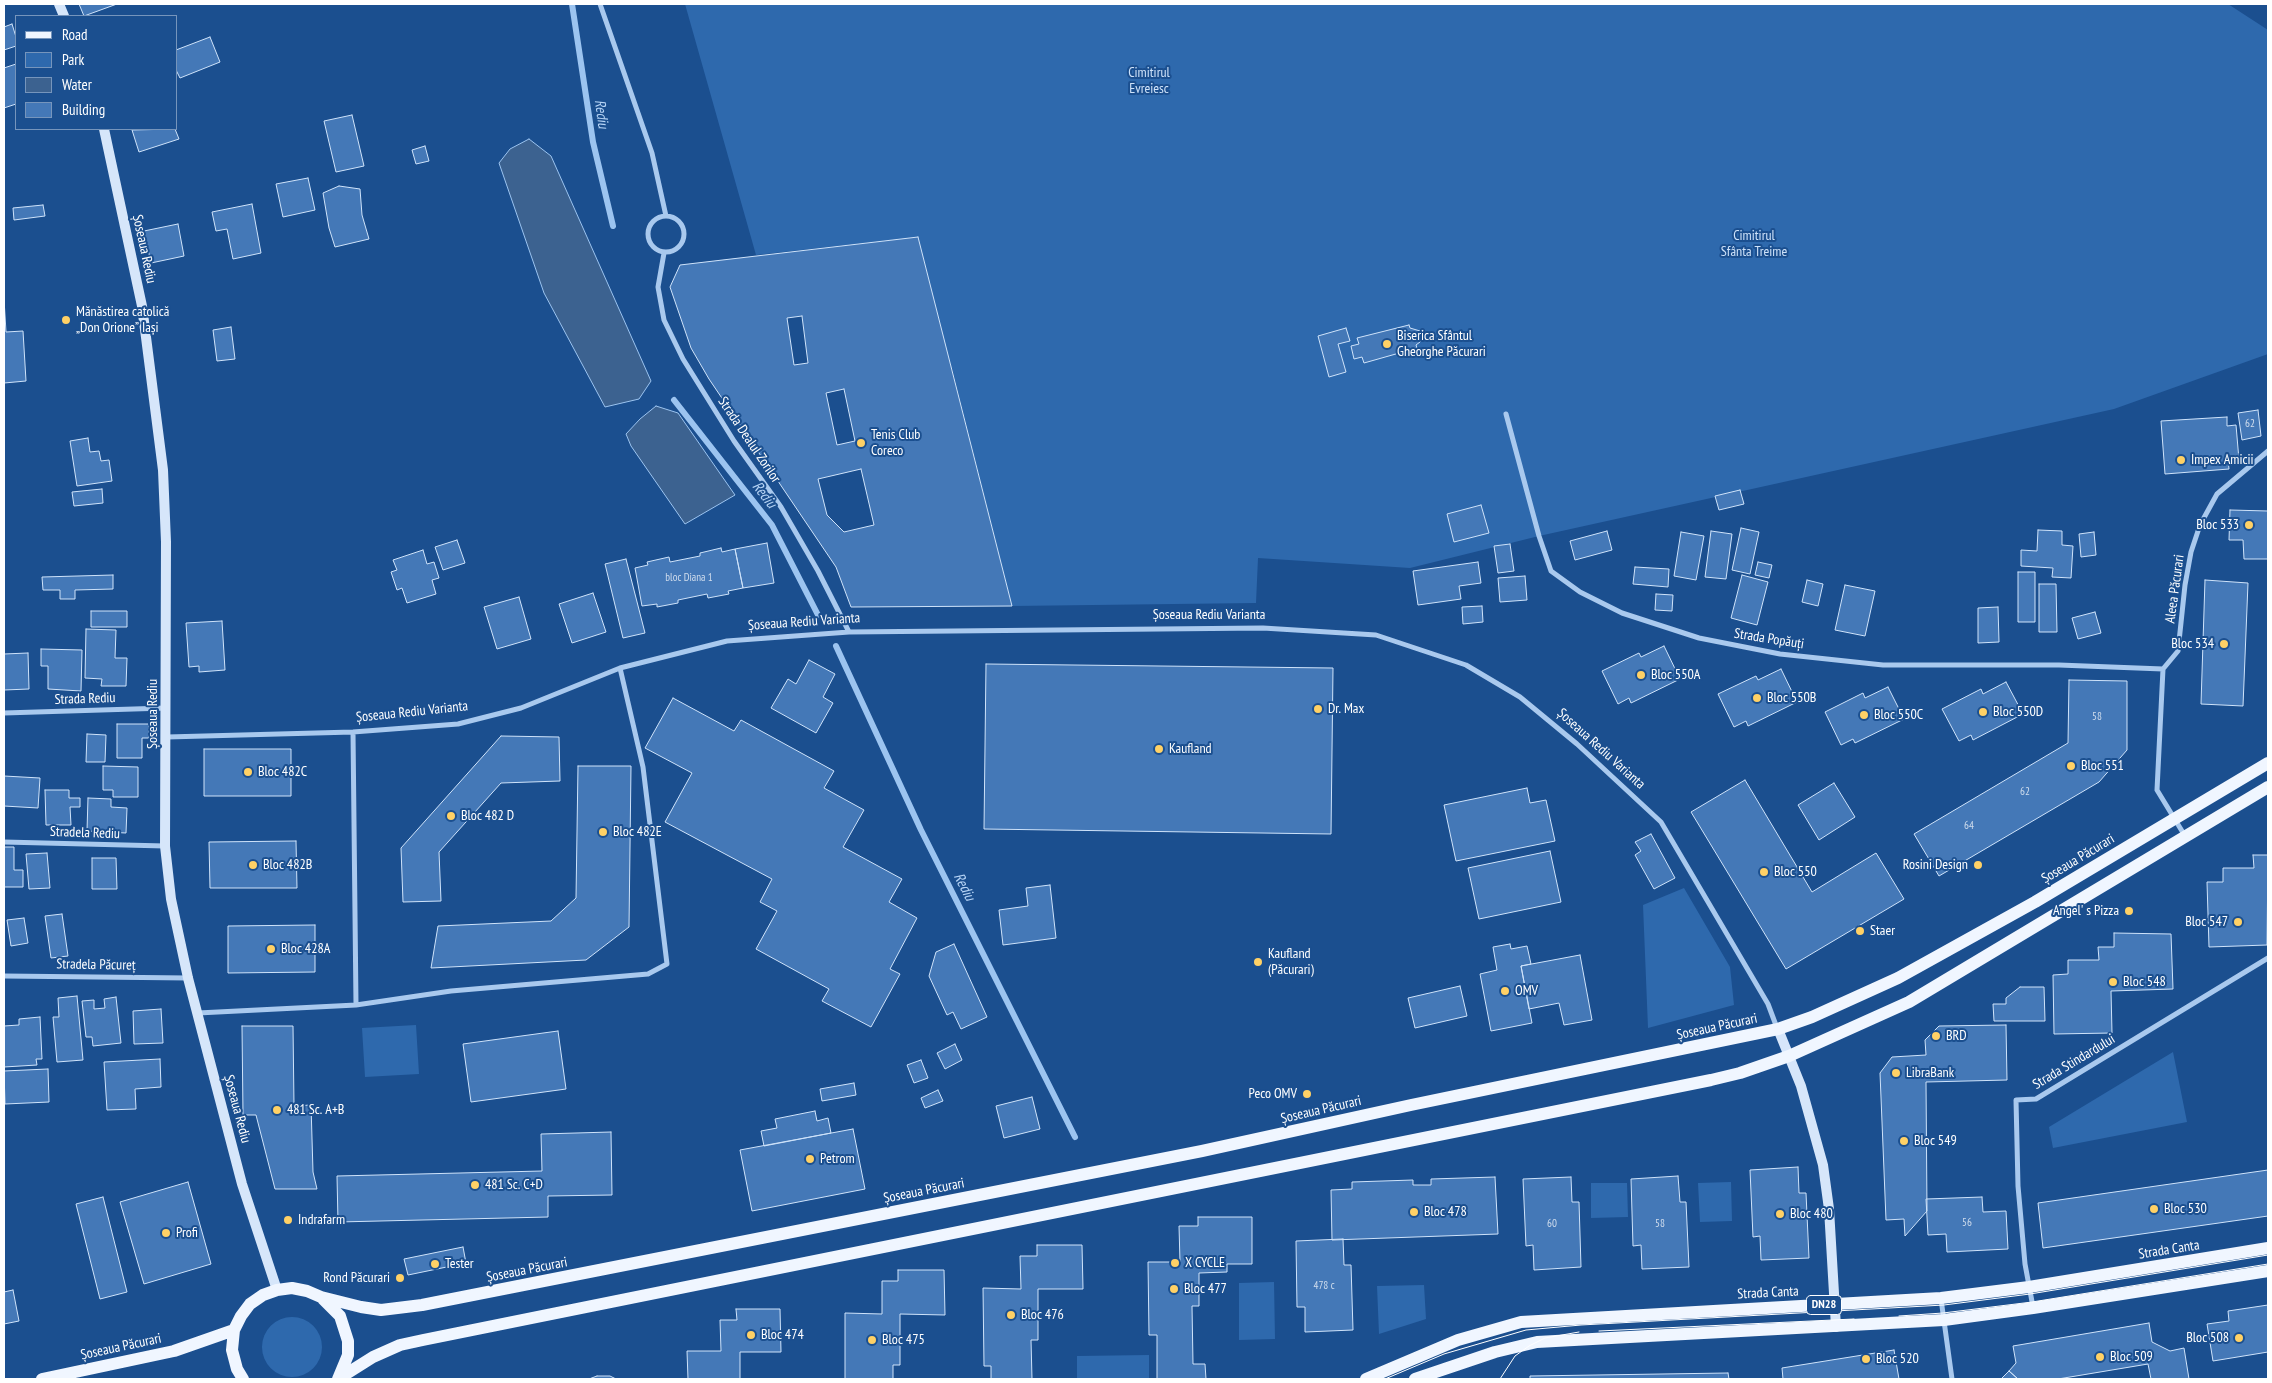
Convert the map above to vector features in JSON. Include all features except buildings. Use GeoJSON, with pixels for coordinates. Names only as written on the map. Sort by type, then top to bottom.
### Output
{"type":"FeatureCollection","features":[{"type":"Feature","properties":{"kind":"main road","name":"Șoseaua Rediu"},"geometry":{"type":"LineString","coordinates":[[104,130],[142,306],[162,470],[166,542],[165,846],[171,899],[188,978],[242,1184],[277,1290]]}},
{"type":"Feature","properties":{"kind":"main road","name":"Șoseaua Păcurari"},"geometry":{"type":"LineString","coordinates":[[243,1379],[237,1369],[232,1350],[234,1330],[240,1316],[250,1304],[263,1295],[277,1290],[292,1288],[308,1291],[321,1297],[381,1310],[422,1305],[1202,1151],[1411,1105],[1778,1029],[1812,1017],[1898,978],[2035,902],[2268,763]]}},
{"type":"Feature","properties":{"kind":"main road","name":"Șoseaua Păcurari"},"geometry":{"type":"LineString","coordinates":[[338,1379],[373,1357],[400,1345],[1711,1080],[1789,1056],[1908,1002],[2268,787]]}},
{"type":"Feature","properties":{"kind":"main road","name":"Șoseaua Rediu Varianta"},"geometry":{"type":"LineString","coordinates":[[1778,1029],[1801,1086],[1823,1165],[1829,1209],[1836,1327]]}},
{"type":"Feature","properties":{"kind":"main road","name":"Strada Canta"},"geometry":{"type":"LineString","coordinates":[[1366,1379],[1458,1340],[1521,1322],[1941,1298],[2029,1287],[2268,1248]]}},
{"type":"Feature","properties":{"kind":"main road","name":"DN28"},"geometry":{"type":"LineString","coordinates":[[1416,1379],[1495,1352],[1537,1342],[1944,1320],[2268,1271]]}},
{"type":"Feature","properties":{"kind":"main road","name":"Șoseaua Păcurari"},"geometry":{"type":"LineString","coordinates":[[321,1297],[336,1311],[345,1328],[348,1354],[338,1379]]}},
{"type":"Feature","properties":{"kind":"main road","name":"Șoseaua Păcurari"},"geometry":{"type":"LineString","coordinates":[[42,1379],[174,1351],[234,1330]]}},
{"type":"Feature","properties":{"kind":"street"},"geometry":{"type":"LineString","coordinates":[[600,4],[652,153],[666,216]]}},
{"type":"Feature","properties":{"kind":"street"},"geometry":{"type":"LineString","coordinates":[[666,216],[677,220],[681,224],[684,235],[683,241],[676,250],[664,253],[653,248],[648,237],[648,230],[654,220],[666,216]]}},
{"type":"Feature","properties":{"kind":"street","name":"Strada Dealul Zorilor"},"geometry":{"type":"LineString","coordinates":[[664,253],[658,287],[664,320],[683,359],[734,441],[781,507],[818,571],[849,632]]}},
{"type":"Feature","properties":{"kind":"street","name":"Strada Popăuți"},"geometry":{"type":"LineString","coordinates":[[1506,414],[1539,536],[1551,571],[1580,592],[1622,613],[1699,638],[1780,654],[1883,665],[2059,665],[2163,669]]}},
{"type":"Feature","properties":{"kind":"street","name":"Aleea Păcurari"},"geometry":{"type":"LineString","coordinates":[[2163,669],[2178,651],[2185,585],[2191,552],[2200,525],[2217,494],[2268,451]]}},
{"type":"Feature","properties":{"kind":"street","name":"Șoseaua Rediu Varianta"},"geometry":{"type":"LineString","coordinates":[[166,737],[353,732],[458,724],[521,708],[620,668],[727,641],[849,632],[1263,628],[1376,635],[1466,665],[1520,697],[1577,744],[1661,822],[1768,1004],[1778,1029]]}},
{"type":"Feature","properties":{"kind":"street"},"geometry":{"type":"LineString","coordinates":[[198,1013],[356,1005],[451,991],[648,974],[667,964],[643,767],[620,668]]}},
{"type":"Feature","properties":{"kind":"street"},"geometry":{"type":"LineString","coordinates":[[2163,669],[2157,790],[2186,836]]}},
{"type":"Feature","properties":{"kind":"street","name":"Strada Rediu"},"geometry":{"type":"LineString","coordinates":[[4,713],[166,708]]}},
{"type":"Feature","properties":{"kind":"street"},"geometry":{"type":"LineString","coordinates":[[353,732],[356,1005]]}},
{"type":"Feature","properties":{"kind":"street","name":"Stradela Rediu"},"geometry":{"type":"LineString","coordinates":[[4,842],[165,846]]}},
{"type":"Feature","properties":{"kind":"street","name":"Strada Stindardului"},"geometry":{"type":"LineString","coordinates":[[2033,1308],[2025,1264],[2018,1186],[2016,1100],[2036,1099],[2268,958]]}},
{"type":"Feature","properties":{"kind":"street","name":"Stradela Păcureț"},"geometry":{"type":"LineString","coordinates":[[4,976],[188,978]]}},
{"type":"Feature","properties":{"kind":"street"},"geometry":{"type":"LineString","coordinates":[[1941,1298],[1952,1379]]}},
{"type":"Feature","properties":{"kind":"green space","name":"Cimitirul Sfânta Treime"},"geometry":{"type":"Polygon","coordinates":[[[685,4],[2228,4],[2268,30],[2268,354],[2114,409],[1539,536],[1410,568],[1258,558],[1256,603],[1012,606],[952,368],[901,376],[951,367],[918,237],[756,255],[685,4]]]}},
{"type":"Feature","properties":{"kind":"green space"},"geometry":{"type":"Polygon","coordinates":[[[1684,888],[1730,967],[1734,1005],[1648,1028],[1643,905],[1684,888]]]}},
{"type":"Feature","properties":{"kind":"green space"},"geometry":{"type":"Polygon","coordinates":[[[416,1025],[419,1074],[365,1077],[362,1028],[416,1025]]]}},
{"type":"Feature","properties":{"kind":"green space"},"geometry":{"type":"Polygon","coordinates":[[[2173,1052],[2187,1122],[2053,1148],[2049,1127],[2173,1052]]]}},
{"type":"Feature","properties":{"kind":"green space"},"geometry":{"type":"Polygon","coordinates":[[[1731,1182],[1732,1221],[1700,1222],[1698,1183],[1731,1182]]]}},
{"type":"Feature","properties":{"kind":"green space"},"geometry":{"type":"Polygon","coordinates":[[[1591,1183],[1627,1183],[1628,1217],[1591,1218],[1591,1183]]]}},
{"type":"Feature","properties":{"kind":"green space"},"geometry":{"type":"Polygon","coordinates":[[[1274,1282],[1275,1339],[1239,1340],[1239,1283],[1274,1282]]]}},
{"type":"Feature","properties":{"kind":"green space"},"geometry":{"type":"Polygon","coordinates":[[[1424,1285],[1426,1319],[1379,1334],[1377,1286],[1424,1285]]]}},
{"type":"Feature","properties":{"kind":"green space"},"geometry":{"type":"Polygon","coordinates":[[[286,1317],[298,1317],[309,1322],[317,1330],[322,1341],[320,1359],[309,1372],[298,1377],[286,1377],[275,1372],[267,1364],[262,1353],[262,1341],[267,1330],[275,1322],[286,1317]]]}},
{"type":"Feature","properties":{"kind":"green space"},"geometry":{"type":"Polygon","coordinates":[[[1149,1355],[1149,1379],[1077,1379],[1077,1356],[1149,1355]]]}},
{"type":"Feature","properties":{"kind":"water"},"geometry":{"type":"Polygon","coordinates":[[[529,139],[551,156],[651,381],[639,399],[605,407],[544,293],[499,163],[510,149],[529,139]]]}},
{"type":"Feature","properties":{"kind":"water"},"geometry":{"type":"Polygon","coordinates":[[[656,406],[678,413],[735,495],[685,524],[631,446],[626,434],[656,406]]]}},
{"type":"Feature","properties":{"kind":"waterway","name":"Rediu"},"geometry":{"type":"LineString","coordinates":[[572,4],[593,142],[613,226]]}},
{"type":"Feature","properties":{"kind":"waterway","name":"Rediu"},"geometry":{"type":"LineString","coordinates":[[674,400],[772,525],[818,615]]}},
{"type":"Feature","properties":{"kind":"waterway","name":"Rediu"},"geometry":{"type":"LineString","coordinates":[[836,646],[921,830],[1075,1137]]}},
{"type":"Feature","properties":{"kind":"tram line"},"geometry":{"type":"LineString","coordinates":[[1385,1379],[1444,1354],[1526,1330],[1581,1325],[1944,1305],[2030,1294],[2268,1255]]}},
{"type":"Feature","properties":{"kind":"tram line"},"geometry":{"type":"LineString","coordinates":[[1899,1316],[1943,1313],[2032,1302],[2268,1264]]}},
{"type":"Feature","properties":{"kind":"tram line"},"geometry":{"type":"LineString","coordinates":[[1599,1331],[1854,1319]]}},
{"type":"Feature","properties":{"kind":"tram line"},"geometry":{"type":"LineString","coordinates":[[1500,1379],[1515,1356],[1529,1346],[1545,1338],[1579,1332]]}},
{"type":"Feature","properties":{"kind":"place","name":"Mănăstirea catolică „Don Orione” Iași"},"geometry":{"type":"Point","coordinates":[66,320]}},
{"type":"Feature","properties":{"kind":"place","name":"Biserica Sfântul Gheorghe Păcurari"},"geometry":{"type":"Point","coordinates":[1387,344]}},
{"type":"Feature","properties":{"kind":"place","name":"Tenis Club Coreco"},"geometry":{"type":"Point","coordinates":[861,443]}},
{"type":"Feature","properties":{"kind":"place","name":"Impex Amicii"},"geometry":{"type":"Point","coordinates":[2181,460]}},
{"type":"Feature","properties":{"kind":"place","name":"Bloc 533"},"geometry":{"type":"Point","coordinates":[2249,525]}},
{"type":"Feature","properties":{"kind":"place","name":"Bloc 534"},"geometry":{"type":"Point","coordinates":[2224,644]}},
{"type":"Feature","properties":{"kind":"place","name":"Bloc 550A"},"geometry":{"type":"Point","coordinates":[1641,675]}},
{"type":"Feature","properties":{"kind":"place","name":"Bloc 550B"},"geometry":{"type":"Point","coordinates":[1757,698]}},
{"type":"Feature","properties":{"kind":"place","name":"Dr. Max"},"geometry":{"type":"Point","coordinates":[1318,709]}},
{"type":"Feature","properties":{"kind":"place","name":"Bloc 550D"},"geometry":{"type":"Point","coordinates":[1983,712]}},
{"type":"Feature","properties":{"kind":"place","name":"Bloc 550C"},"geometry":{"type":"Point","coordinates":[1864,715]}},
{"type":"Feature","properties":{"kind":"place","name":"Kaufland"},"geometry":{"type":"Point","coordinates":[1159,749]}},
{"type":"Feature","properties":{"kind":"place","name":"Bloc 551"},"geometry":{"type":"Point","coordinates":[2071,766]}},
{"type":"Feature","properties":{"kind":"place","name":"Bloc 482C"},"geometry":{"type":"Point","coordinates":[248,772]}},
{"type":"Feature","properties":{"kind":"place","name":"Bloc 482 D"},"geometry":{"type":"Point","coordinates":[451,816]}},
{"type":"Feature","properties":{"kind":"place","name":"Bloc 482E"},"geometry":{"type":"Point","coordinates":[603,832]}},
{"type":"Feature","properties":{"kind":"place","name":"Bloc 482B"},"geometry":{"type":"Point","coordinates":[253,865]}},
{"type":"Feature","properties":{"kind":"place","name":"Rosini Design"},"geometry":{"type":"Point","coordinates":[1978,865]}},
{"type":"Feature","properties":{"kind":"place","name":"Bloc 550"},"geometry":{"type":"Point","coordinates":[1764,872]}},
{"type":"Feature","properties":{"kind":"place","name":"Angel' s Pizza"},"geometry":{"type":"Point","coordinates":[2129,911]}},
{"type":"Feature","properties":{"kind":"place","name":"Bloc 547"},"geometry":{"type":"Point","coordinates":[2238,922]}},
{"type":"Feature","properties":{"kind":"place","name":"Staer"},"geometry":{"type":"Point","coordinates":[1860,931]}},
{"type":"Feature","properties":{"kind":"place","name":"Bloc 428A"},"geometry":{"type":"Point","coordinates":[271,949]}},
{"type":"Feature","properties":{"kind":"place","name":"Kaufland (Păcurari)"},"geometry":{"type":"Point","coordinates":[1258,962]}},
{"type":"Feature","properties":{"kind":"place","name":"Bloc 548"},"geometry":{"type":"Point","coordinates":[2113,982]}},
{"type":"Feature","properties":{"kind":"place","name":"OMV"},"geometry":{"type":"Point","coordinates":[1505,991]}},
{"type":"Feature","properties":{"kind":"place","name":"BRD"},"geometry":{"type":"Point","coordinates":[1936,1036]}},
{"type":"Feature","properties":{"kind":"place","name":"LibraBank"},"geometry":{"type":"Point","coordinates":[1896,1073]}},
{"type":"Feature","properties":{"kind":"place","name":"Peco OMV"},"geometry":{"type":"Point","coordinates":[1307,1094]}},
{"type":"Feature","properties":{"kind":"place","name":"481 Sc. A+B"},"geometry":{"type":"Point","coordinates":[277,1110]}},
{"type":"Feature","properties":{"kind":"place","name":"Bloc 549"},"geometry":{"type":"Point","coordinates":[1904,1141]}},
{"type":"Feature","properties":{"kind":"place","name":"Petrom"},"geometry":{"type":"Point","coordinates":[810,1159]}},
{"type":"Feature","properties":{"kind":"place","name":"481 Sc. C+D"},"geometry":{"type":"Point","coordinates":[475,1185]}},
{"type":"Feature","properties":{"kind":"place","name":"Bloc 530"},"geometry":{"type":"Point","coordinates":[2154,1209]}},
{"type":"Feature","properties":{"kind":"place","name":"Bloc 478"},"geometry":{"type":"Point","coordinates":[1414,1212]}},
{"type":"Feature","properties":{"kind":"place","name":"Bloc 480"},"geometry":{"type":"Point","coordinates":[1780,1214]}},
{"type":"Feature","properties":{"kind":"place","name":"Indrafarm"},"geometry":{"type":"Point","coordinates":[288,1220]}},
{"type":"Feature","properties":{"kind":"place","name":"Profi"},"geometry":{"type":"Point","coordinates":[166,1233]}},
{"type":"Feature","properties":{"kind":"place","name":"X CYCLE"},"geometry":{"type":"Point","coordinates":[1175,1263]}},
{"type":"Feature","properties":{"kind":"place","name":"Tester"},"geometry":{"type":"Point","coordinates":[435,1264]}},
{"type":"Feature","properties":{"kind":"place","name":"Rond Păcurari"},"geometry":{"type":"Point","coordinates":[400,1278]}},
{"type":"Feature","properties":{"kind":"place","name":"Bloc 477"},"geometry":{"type":"Point","coordinates":[1174,1289]}},
{"type":"Feature","properties":{"kind":"place","name":"Bloc 476"},"geometry":{"type":"Point","coordinates":[1011,1315]}},
{"type":"Feature","properties":{"kind":"place","name":"Bloc 474"},"geometry":{"type":"Point","coordinates":[751,1335]}},
{"type":"Feature","properties":{"kind":"place","name":"Bloc 508"},"geometry":{"type":"Point","coordinates":[2239,1338]}},
{"type":"Feature","properties":{"kind":"place","name":"Bloc 475"},"geometry":{"type":"Point","coordinates":[872,1340]}},
{"type":"Feature","properties":{"kind":"place","name":"Bloc 509"},"geometry":{"type":"Point","coordinates":[2100,1357]}},
{"type":"Feature","properties":{"kind":"place","name":"Bloc 520"},"geometry":{"type":"Point","coordinates":[1866,1359]}},
{"type":"Feature","properties":{"kind":"park label","name":"Cimitirul Evreiesc"},"geometry":{"type":"Point","coordinates":[1149,82]}}]}
